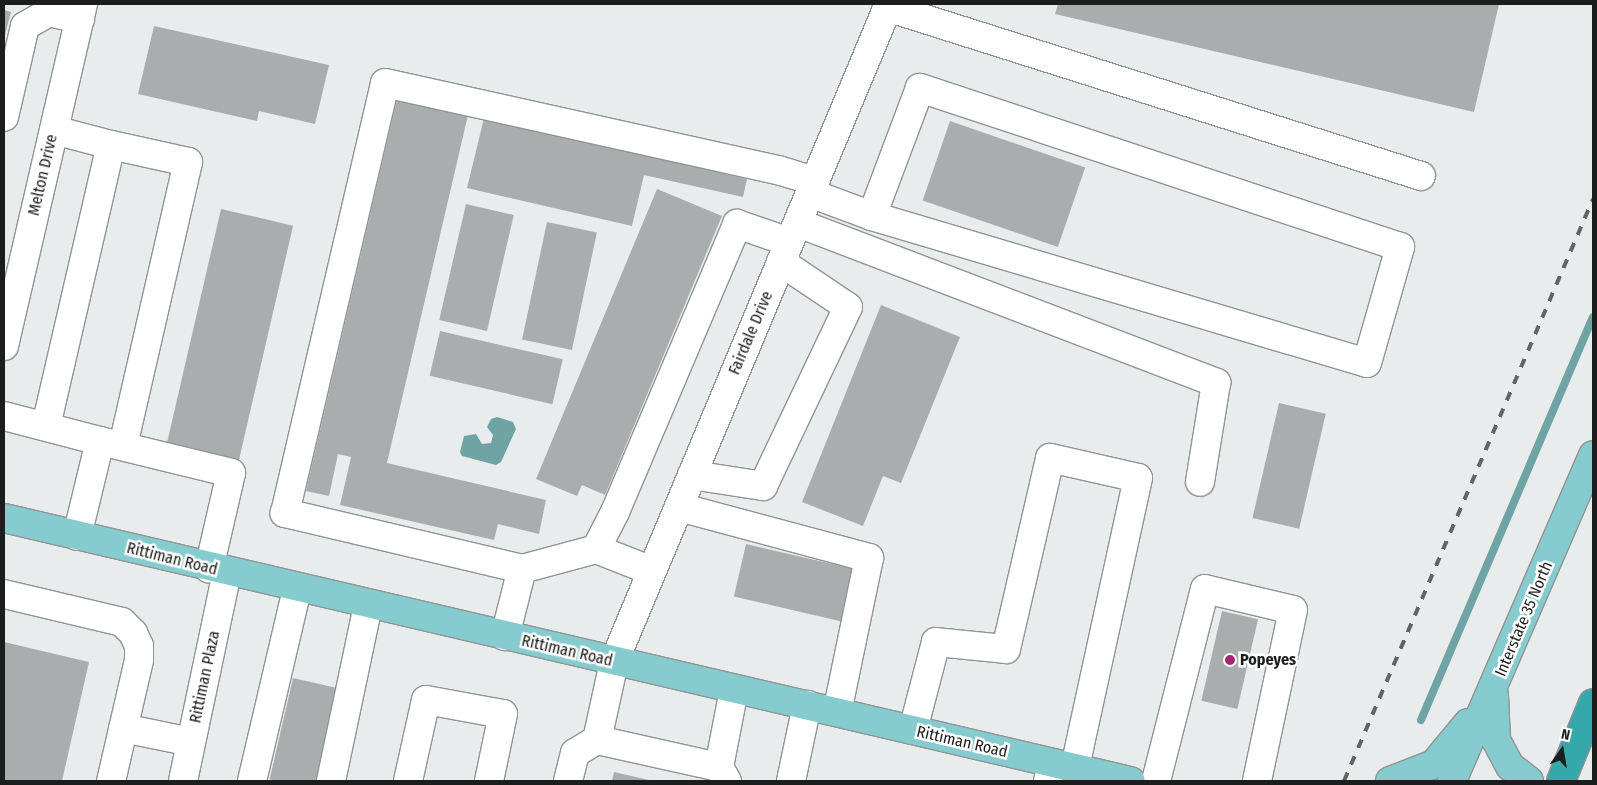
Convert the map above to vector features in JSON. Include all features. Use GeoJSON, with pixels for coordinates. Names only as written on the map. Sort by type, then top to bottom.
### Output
{"type":"FeatureCollection","features":[{"type":"Feature","properties":{"kind":"highway"},"geometry":{"type":"LineString","coordinates":[[1561,781],[1593,703]]}},
{"type":"Feature","properties":{"kind":"main road","name":"Interstate 35 North"},"geometry":{"type":"LineString","coordinates":[[1452,781],[1494,688],[1593,455]]}},
{"type":"Feature","properties":{"kind":"main road","name":"Rittiman Road"},"geometry":{"type":"LineString","coordinates":[[4,518],[297,589],[913,730],[1059,771],[1121,780]]}},
{"type":"Feature","properties":{"kind":"main road"},"geometry":{"type":"LineString","coordinates":[[1390,781],[1434,764],[1494,688]]}},
{"type":"Feature","properties":{"kind":"main road"},"geometry":{"type":"LineString","coordinates":[[1494,688],[1496,740],[1510,766],[1529,781]]}},
{"type":"Feature","properties":{"kind":"street"},"geometry":{"type":"LineString","coordinates":[[888,5],[1421,176]]}},
{"type":"Feature","properties":{"kind":"street","name":"Fairdale Drive"},"geometry":{"type":"LineString","coordinates":[[597,740],[614,662],[888,5]]}},
{"type":"Feature","properties":{"kind":"street"},"geometry":{"type":"LineString","coordinates":[[4,116],[24,26],[49,12],[81,11]]}},
{"type":"Feature","properties":{"kind":"street","name":"Melton Drive"},"geometry":{"type":"LineString","coordinates":[[4,346],[81,11]]}},
{"type":"Feature","properties":{"kind":"street"},"geometry":{"type":"LineString","coordinates":[[652,571],[596,549],[522,569],[285,513],[384,83],[778,170],[872,216],[1367,363],[1400,247],[920,88],[872,216]]}},
{"type":"Feature","properties":{"kind":"street"},"geometry":{"type":"LineString","coordinates":[[54,130],[188,162],[112,444],[77,536]]}},
{"type":"Feature","properties":{"kind":"street"},"geometry":{"type":"LineString","coordinates":[[46,426],[111,145]]}},
{"type":"Feature","properties":{"kind":"street"},"geometry":{"type":"LineString","coordinates":[[596,549],[616,512],[737,224],[1216,383],[1200,482]]}},
{"type":"Feature","properties":{"kind":"street"},"geometry":{"type":"LineString","coordinates":[[692,475],[763,486],[848,307],[789,242]]}},
{"type":"Feature","properties":{"kind":"street"},"geometry":{"type":"LineString","coordinates":[[4,416],[112,444]]}},
{"type":"Feature","properties":{"kind":"street","name":"Rittiman Plaza"},"geometry":{"type":"LineString","coordinates":[[112,444],[231,474],[218,570],[191,742],[183,781]]}},
{"type":"Feature","properties":{"kind":"street"},"geometry":{"type":"LineString","coordinates":[[913,730],[936,642],[1006,649],[1050,458],[1138,478],[1059,771]]}},
{"type":"Feature","properties":{"kind":"street"},"geometry":{"type":"LineString","coordinates":[[679,507],[869,558],[837,712]]}},
{"type":"Feature","properties":{"kind":"street"},"geometry":{"type":"LineString","coordinates":[[505,636],[522,569]]}},
{"type":"Feature","properties":{"kind":"street"},"geometry":{"type":"LineString","coordinates":[[252,781],[297,589]]}},
{"type":"Feature","properties":{"kind":"street"},"geometry":{"type":"LineString","coordinates":[[1156,781],[1205,589],[1293,610],[1257,781]]}},
{"type":"Feature","properties":{"kind":"street"},"geometry":{"type":"LineString","coordinates":[[4,594],[122,622],[133,633],[138,646],[139,660],[111,781]]}},
{"type":"Feature","properties":{"kind":"street"},"geometry":{"type":"LineString","coordinates":[[331,781],[368,605]]}},
{"type":"Feature","properties":{"kind":"street"},"geometry":{"type":"LineString","coordinates":[[568,781],[575,753],[597,740],[723,774],[734,690]]}},
{"type":"Feature","properties":{"kind":"street"},"geometry":{"type":"LineString","coordinates":[[408,781],[426,700],[503,714],[489,781]]}},
{"type":"Feature","properties":{"kind":"street"},"geometry":{"type":"LineString","coordinates":[[791,781],[806,705]]}},
{"type":"Feature","properties":{"kind":"street"},"geometry":{"type":"LineString","coordinates":[[123,728],[191,742]]}},
{"type":"Feature","properties":{"kind":"water"},"geometry":{"type":"Polygon","coordinates":[[[497,417],[513,422],[516,429],[501,462],[496,465],[462,456],[460,452],[464,436],[476,434],[482,444],[491,443],[493,435],[487,427],[491,419],[497,417]]]}},
{"type":"Feature","properties":{"kind":"building"},"geometry":{"type":"Polygon","coordinates":[[[1058,4],[1499,4],[1474,112],[1055,14],[1058,4]]]}},
{"type":"Feature","properties":{"kind":"building"},"geometry":{"type":"Polygon","coordinates":[[[4,10],[11,12],[4,39],[4,10]]]}},
{"type":"Feature","properties":{"kind":"building"},"geometry":{"type":"Polygon","coordinates":[[[154,26],[329,65],[315,124],[259,111],[257,121],[138,94],[154,26]]]}},
{"type":"Feature","properties":{"kind":"building"},"geometry":{"type":"Polygon","coordinates":[[[397,99],[468,115],[387,463],[546,500],[539,534],[498,524],[494,540],[340,505],[351,457],[338,454],[329,496],[306,491],[397,99]]]}},
{"type":"Feature","properties":{"kind":"building"},"geometry":{"type":"Polygon","coordinates":[[[484,118],[747,179],[743,197],[644,175],[632,226],[467,188],[484,118]]]}},
{"type":"Feature","properties":{"kind":"building"},"geometry":{"type":"Polygon","coordinates":[[[950,121],[1085,168],[1058,247],[923,200],[950,121]]]}},
{"type":"Feature","properties":{"kind":"building"},"geometry":{"type":"Polygon","coordinates":[[[657,189],[722,216],[605,495],[582,485],[577,496],[536,479],[657,189]]]}},
{"type":"Feature","properties":{"kind":"building"},"geometry":{"type":"Polygon","coordinates":[[[466,204],[514,215],[487,331],[439,320],[466,204]]]}},
{"type":"Feature","properties":{"kind":"building"},"geometry":{"type":"Polygon","coordinates":[[[221,209],[293,226],[238,463],[166,447],[221,209]]]}},
{"type":"Feature","properties":{"kind":"building"},"geometry":{"type":"Polygon","coordinates":[[[547,222],[597,233],[572,350],[522,339],[547,222]]]}},
{"type":"Feature","properties":{"kind":"building"},"geometry":{"type":"Polygon","coordinates":[[[881,305],[960,337],[901,483],[883,476],[863,526],[802,502],[881,305]]]}},
{"type":"Feature","properties":{"kind":"building"},"geometry":{"type":"Polygon","coordinates":[[[440,331],[563,359],[552,404],[430,376],[440,331]]]}},
{"type":"Feature","properties":{"kind":"building"},"geometry":{"type":"Polygon","coordinates":[[[1279,403],[1326,414],[1299,529],[1252,518],[1279,403]]]}},
{"type":"Feature","properties":{"kind":"building"},"geometry":{"type":"Polygon","coordinates":[[[746,544],[857,570],[845,622],[734,597],[746,544]]]}},
{"type":"Feature","properties":{"kind":"building","name":"Popeyes"},"geometry":{"type":"Polygon","coordinates":[[[1222,611],[1258,619],[1237,709],[1201,701],[1222,611]]]}},
{"type":"Feature","properties":{"kind":"building"},"geometry":{"type":"Polygon","coordinates":[[[4,642],[89,662],[62,781],[4,781],[4,642]]]}},
{"type":"Feature","properties":{"kind":"building"},"geometry":{"type":"Polygon","coordinates":[[[293,678],[337,688],[315,781],[270,779],[293,678]]]}},
{"type":"Feature","properties":{"kind":"building"},"geometry":{"type":"Polygon","coordinates":[[[614,772],[649,780],[649,781],[612,781],[614,772]]]}},
{"type":"Feature","properties":{"kind":"waterway"},"geometry":{"type":"LineString","coordinates":[[1421,720],[1593,317]]}},
{"type":"Feature","properties":{"kind":"railway"},"geometry":{"type":"LineString","coordinates":[[1344,781],[1593,199]]}},
{"type":"Feature","properties":{"kind":"place","name":"Popeyes"},"geometry":{"type":"Point","coordinates":[1230,660]}}]}
